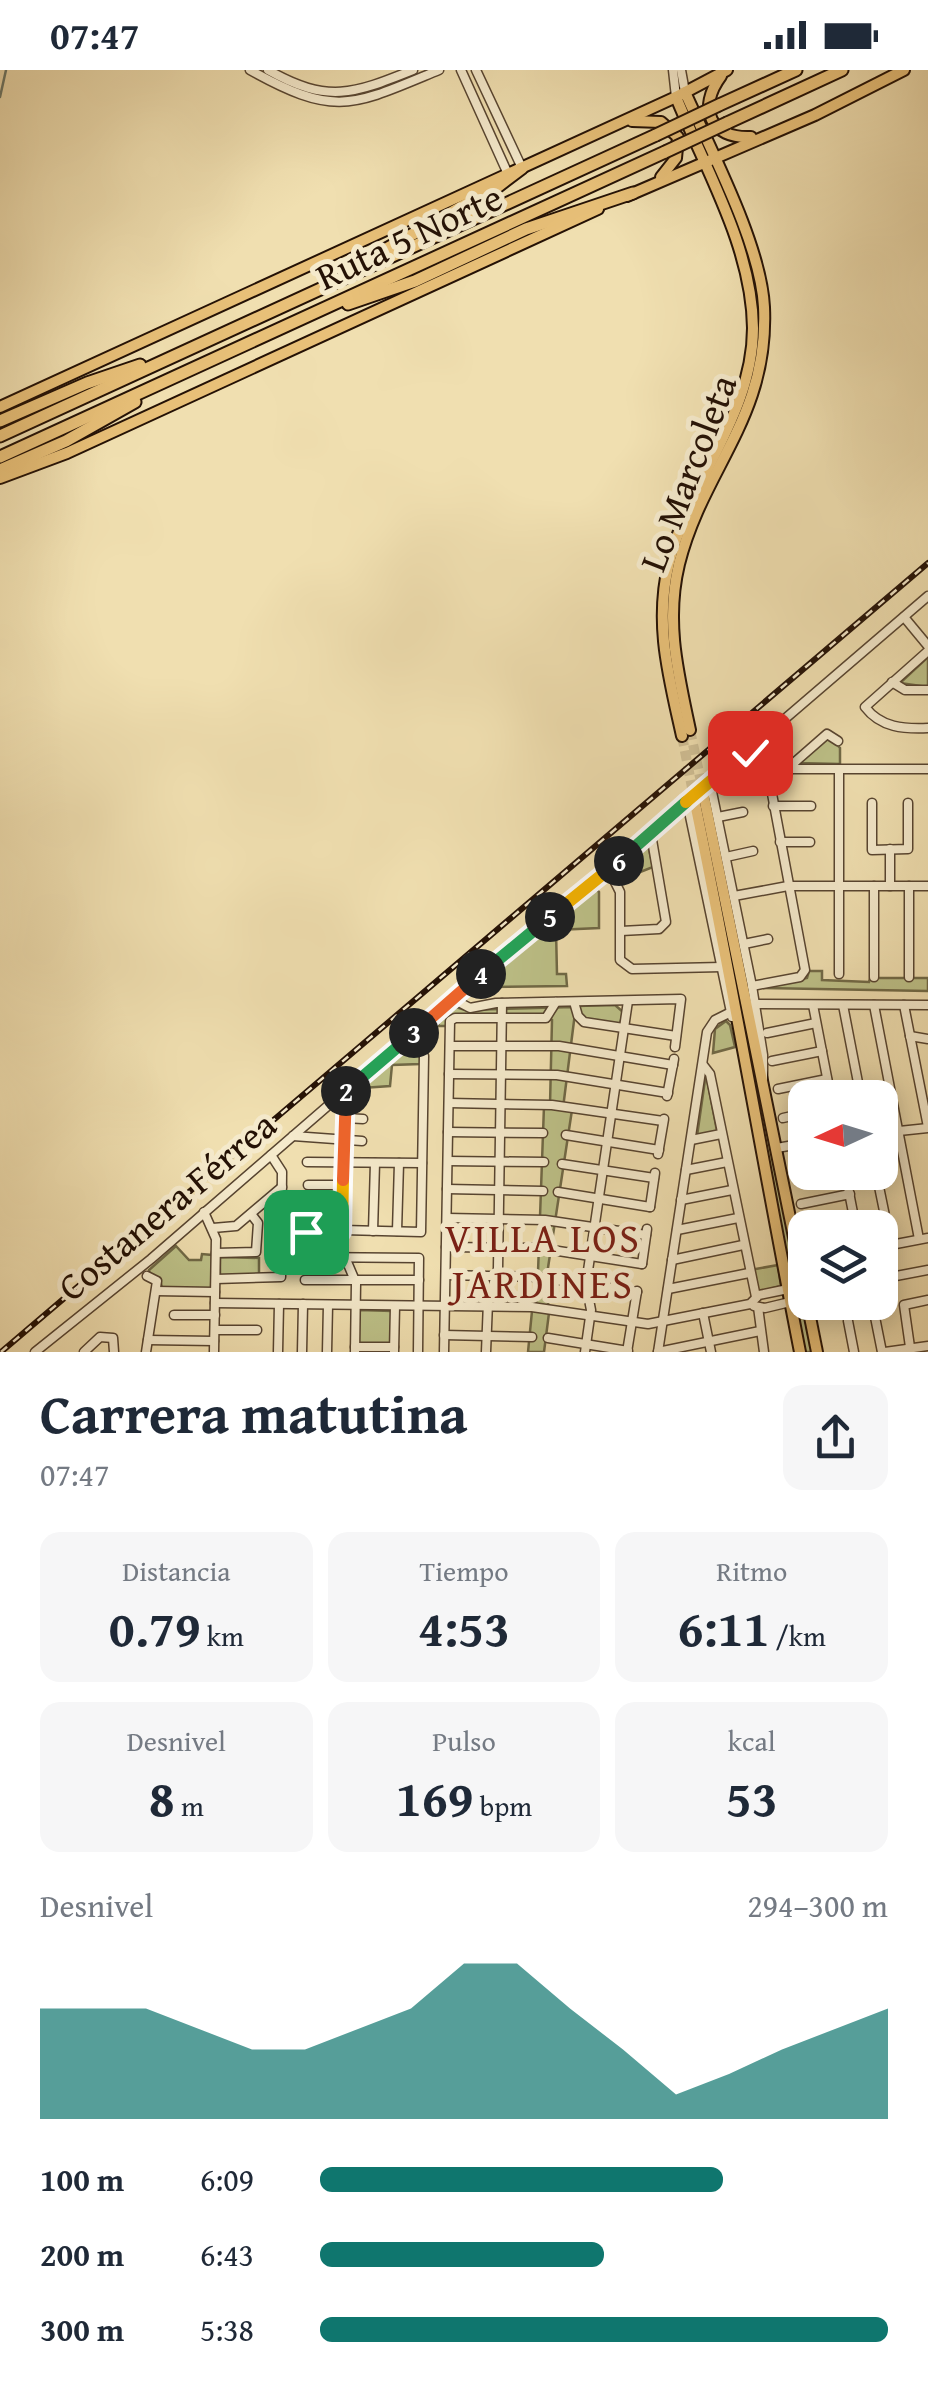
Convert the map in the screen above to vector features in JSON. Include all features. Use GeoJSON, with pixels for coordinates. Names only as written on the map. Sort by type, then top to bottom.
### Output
{"type":"FeatureCollection","features":[{"type":"Feature","properties":{"kind":"highway","name":"Ruta 5 Norte"},"geometry":{"type":"LineString","coordinates":[[0,436],[796,70]]}},
{"type":"Feature","properties":{"kind":"highway","name":"Ruta 5 Norte"},"geometry":{"type":"LineString","coordinates":[[0,457],[842,70]]}},
{"type":"Feature","properties":{"kind":"highway"},"geometry":{"type":"LineString","coordinates":[[312,293],[406,235],[497,187],[522,168]]}},
{"type":"Feature","properties":{"kind":"highway"},"geometry":{"type":"LineString","coordinates":[[312,314],[400,287],[526,229],[633,193]]}},
{"type":"Feature","properties":{"kind":"highway"},"geometry":{"type":"LineString","coordinates":[[0,421],[100,378],[182,352]]}},
{"type":"Feature","properties":{"kind":"highway"},"geometry":{"type":"LineString","coordinates":[[0,470],[78,436],[168,380]]}},
{"type":"Feature","properties":{"kind":"main road"},"geometry":{"type":"LineString","coordinates":[[0,478],[67,454],[652,184],[866,92],[904,70]]}},
{"type":"Feature","properties":{"kind":"main road"},"geometry":{"type":"LineString","coordinates":[[0,407],[621,123],[726,71]]}},
{"type":"Feature","properties":{"kind":"main road"},"geometry":{"type":"LineString","coordinates":[[726,71],[709,99],[714,124],[737,137],[767,135]]}},
{"type":"Feature","properties":{"kind":"main road","name":"Lo Marcoleta"},"geometry":{"type":"LineString","coordinates":[[681,95],[738,246],[752,302],[749,366],[730,437],[676,538],[663,596],[663,654],[686,733]]}},
{"type":"Feature","properties":{"kind":"main road"},"geometry":{"type":"LineString","coordinates":[[621,123],[658,121],[678,137],[676,158],[652,184]]}},
{"type":"Feature","properties":{"kind":"main road"},"geometry":{"type":"LineString","coordinates":[[695,800],[750,1002],[762,1083],[790,1210]]}},
{"type":"Feature","properties":{"kind":"main road"},"geometry":{"type":"LineString","coordinates":[[695,800],[788,1288]]}},
{"type":"Feature","properties":{"kind":"main road"},"geometry":{"type":"LineString","coordinates":[[747,1080],[762,1083]]}},
{"type":"Feature","properties":{"kind":"main road"},"geometry":{"type":"LineString","coordinates":[[756,1129],[772,1126]]}},
{"type":"Feature","properties":{"kind":"main road"},"geometry":{"type":"LineString","coordinates":[[794,1320],[800,1352]]}},
{"type":"Feature","properties":{"kind":"main road"},"geometry":{"type":"LineString","coordinates":[[810,1320],[816,1352]]}},
{"type":"Feature","properties":{"kind":"street"},"geometry":{"type":"LineString","coordinates":[[250,70],[291,92],[334,102],[378,96],[439,70]]}},
{"type":"Feature","properties":{"kind":"street"},"geometry":{"type":"LineString","coordinates":[[268,70],[308,89],[338,94],[362,90],[413,70]]}},
{"type":"Feature","properties":{"kind":"street","name":"Lo Marcoleta"},"geometry":{"type":"LineString","coordinates":[[673,70],[681,95]]}},
{"type":"Feature","properties":{"kind":"street","name":"Lo Marcoleta"},"geometry":{"type":"LineString","coordinates":[[681,70],[681,95]]}},
{"type":"Feature","properties":{"kind":"street"},"geometry":{"type":"LineString","coordinates":[[467,71],[522,168]]}},
{"type":"Feature","properties":{"kind":"street"},"geometry":{"type":"LineString","coordinates":[[467,71],[508,174]]}},
{"type":"Feature","properties":{"kind":"street","name":"Costanera Férrea"},"geometry":{"type":"LineString","coordinates":[[36,1352],[463,990],[695,800],[710,782],[928,596]]}},
{"type":"Feature","properties":{"kind":"street"},"geometry":{"type":"LineString","coordinates":[[904,616],[928,648],[865,708],[888,725],[928,728]]}},
{"type":"Feature","properties":{"kind":"street"},"geometry":{"type":"LineString","coordinates":[[892,682],[902,689],[928,690]]}},
{"type":"Feature","properties":{"kind":"street"},"geometry":{"type":"LineString","coordinates":[[792,769],[827,734],[838,741]]}},
{"type":"Feature","properties":{"kind":"street"},"geometry":{"type":"LineString","coordinates":[[747,750],[766,768],[804,974],[752,986]]}},
{"type":"Feature","properties":{"kind":"street"},"geometry":{"type":"LineString","coordinates":[[766,768],[928,769]]}},
{"type":"Feature","properties":{"kind":"street"},"geometry":{"type":"LineString","coordinates":[[839,769],[839,974]]}},
{"type":"Feature","properties":{"kind":"street"},"geometry":{"type":"LineString","coordinates":[[710,782],[752,986],[750,1002],[928,1005]]}},
{"type":"Feature","properties":{"kind":"street"},"geometry":{"type":"LineString","coordinates":[[695,800],[722,967],[747,1080]]}},
{"type":"Feature","properties":{"kind":"street"},"geometry":{"type":"LineString","coordinates":[[872,803],[872,850],[908,849],[908,803]]}},
{"type":"Feature","properties":{"kind":"street"},"geometry":{"type":"LineString","coordinates":[[774,806],[811,806]]}},
{"type":"Feature","properties":{"kind":"street"},"geometry":{"type":"LineString","coordinates":[[718,817],[744,812]]}},
{"type":"Feature","properties":{"kind":"street"},"geometry":{"type":"LineString","coordinates":[[621,931],[659,928],[666,922],[650,834]]}},
{"type":"Feature","properties":{"kind":"street"},"geometry":{"type":"LineString","coordinates":[[780,842],[810,842]]}},
{"type":"Feature","properties":{"kind":"street"},"geometry":{"type":"LineString","coordinates":[[890,849],[890,886]]}},
{"type":"Feature","properties":{"kind":"street"},"geometry":{"type":"LineString","coordinates":[[726,857],[753,850]]}},
{"type":"Feature","properties":{"kind":"street"},"geometry":{"type":"LineString","coordinates":[[608,870],[620,892],[620,960],[627,968],[722,967]]}},
{"type":"Feature","properties":{"kind":"street"},"geometry":{"type":"LineString","coordinates":[[734,896],[788,886],[928,886]]}},
{"type":"Feature","properties":{"kind":"street"},"geometry":{"type":"LineString","coordinates":[[874,886],[874,977]]}},
{"type":"Feature","properties":{"kind":"street"},"geometry":{"type":"LineString","coordinates":[[908,977],[909,886]]}},
{"type":"Feature","properties":{"kind":"street"},"geometry":{"type":"LineString","coordinates":[[744,944],[768,939]]}},
{"type":"Feature","properties":{"kind":"street"},"geometry":{"type":"LineString","coordinates":[[463,990],[479,1005]]}},
{"type":"Feature","properties":{"kind":"street"},"geometry":{"type":"LineString","coordinates":[[453,999],[466,1007],[502,1003],[681,1002],[675,1047]]}},
{"type":"Feature","properties":{"kind":"street"},"geometry":{"type":"LineString","coordinates":[[585,1348],[590,1315],[586,1284],[628,1001]]}},
{"type":"Feature","properties":{"kind":"street"},"geometry":{"type":"LineString","coordinates":[[444,1352],[452,1019],[547,1018],[556,1002]]}},
{"type":"Feature","properties":{"kind":"street"},"geometry":{"type":"LineString","coordinates":[[574,1002],[584,1022],[676,1036]]}},
{"type":"Feature","properties":{"kind":"street"},"geometry":{"type":"LineString","coordinates":[[486,1352],[487,1306],[497,1276],[502,1003]]}},
{"type":"Feature","properties":{"kind":"street"},"geometry":{"type":"LineString","coordinates":[[778,1090],[827,1079],[813,1005]]}},
{"type":"Feature","properties":{"kind":"street"},"geometry":{"type":"LineString","coordinates":[[844,1005],[858,1080]]}},
{"type":"Feature","properties":{"kind":"street"},"geometry":{"type":"LineString","coordinates":[[874,1005],[889,1080]]}},
{"type":"Feature","properties":{"kind":"street"},"geometry":{"type":"LineString","coordinates":[[898,1244],[924,1238],[898,1131],[928,1128],[925,1096],[904,1005]]}},
{"type":"Feature","properties":{"kind":"street"},"geometry":{"type":"LineString","coordinates":[[731,1012],[709,1026],[658,1352],[760,1331]]}},
{"type":"Feature","properties":{"kind":"street"},"geometry":{"type":"LineString","coordinates":[[766,1034],[816,1023]]}},
{"type":"Feature","properties":{"kind":"street"},"geometry":{"type":"LineString","coordinates":[[306,1232],[420,1232],[419,1076],[423,1050],[412,1035]]}},
{"type":"Feature","properties":{"kind":"street"},"geometry":{"type":"LineString","coordinates":[[910,1036],[928,1039]]}},
{"type":"Feature","properties":{"kind":"street"},"geometry":{"type":"LineString","coordinates":[[449,1074],[557,1076],[668,1094],[673,1062],[555,1046],[450,1046]]}},
{"type":"Feature","properties":{"kind":"street"},"geometry":{"type":"LineString","coordinates":[[772,1061],[822,1051]]}},
{"type":"Feature","properties":{"kind":"street"},"geometry":{"type":"LineString","coordinates":[[702,1064],[710,1074],[764,1352]]}},
{"type":"Feature","properties":{"kind":"street"},"geometry":{"type":"LineString","coordinates":[[916,1066],[928,1068]]}},
{"type":"Feature","properties":{"kind":"street"},"geometry":{"type":"LineString","coordinates":[[364,1096],[345,1092],[342,1231],[343,1256],[355,1280],[355,1349],[394,1350],[395,1306]]}},
{"type":"Feature","properties":{"kind":"street"},"geometry":{"type":"LineString","coordinates":[[449,1103],[552,1105],[664,1119],[658,1152],[566,1135]]}},
{"type":"Feature","properties":{"kind":"street"},"geometry":{"type":"LineString","coordinates":[[783,1118],[788,1117]]}},
{"type":"Feature","properties":{"kind":"street"},"geometry":{"type":"LineString","coordinates":[[344,1118],[363,1119]]}},
{"type":"Feature","properties":{"kind":"street"},"geometry":{"type":"LineString","coordinates":[[448,1132],[544,1133]]}},
{"type":"Feature","properties":{"kind":"street"},"geometry":{"type":"LineString","coordinates":[[691,1140],[721,1134]]}},
{"type":"Feature","properties":{"kind":"street"},"geometry":{"type":"LineString","coordinates":[[293,1136],[362,1141]]}},
{"type":"Feature","properties":{"kind":"street"},"geometry":{"type":"LineString","coordinates":[[777,1148],[788,1146]]}},
{"type":"Feature","properties":{"kind":"street"},"geometry":{"type":"LineString","coordinates":[[216,1279],[280,1278],[282,1169],[270,1156]]}},
{"type":"Feature","properties":{"kind":"street"},"geometry":{"type":"LineString","coordinates":[[448,1161],[544,1162]]}},
{"type":"Feature","properties":{"kind":"street"},"geometry":{"type":"LineString","coordinates":[[307,1162],[422,1164]]}},
{"type":"Feature","properties":{"kind":"street"},"geometry":{"type":"LineString","coordinates":[[686,1170],[726,1162]]}},
{"type":"Feature","properties":{"kind":"street"},"geometry":{"type":"LineString","coordinates":[[374,1231],[375,1163]]}},
{"type":"Feature","properties":{"kind":"street"},"geometry":{"type":"LineString","coordinates":[[396,1231],[398,1163]]}},
{"type":"Feature","properties":{"kind":"street"},"geometry":{"type":"LineString","coordinates":[[558,1192],[649,1209],[655,1175],[562,1164]]}},
{"type":"Feature","properties":{"kind":"street"},"geometry":{"type":"LineString","coordinates":[[308,1184],[343,1185]]}},
{"type":"Feature","properties":{"kind":"street"},"geometry":{"type":"LineString","coordinates":[[214,1228],[234,1227],[282,1187]]}},
{"type":"Feature","properties":{"kind":"street"},"geometry":{"type":"LineString","coordinates":[[447,1189],[543,1191]]}},
{"type":"Feature","properties":{"kind":"street"},"geometry":{"type":"LineString","coordinates":[[682,1200],[732,1190]]}},
{"type":"Feature","properties":{"kind":"street"},"geometry":{"type":"LineString","coordinates":[[849,1190],[853,1210]]}},
{"type":"Feature","properties":{"kind":"street"},"geometry":{"type":"LineString","coordinates":[[801,1204],[850,1194]]}},
{"type":"Feature","properties":{"kind":"street"},"geometry":{"type":"LineString","coordinates":[[306,1208],[343,1208]]}},
{"type":"Feature","properties":{"kind":"street"},"geometry":{"type":"LineString","coordinates":[[204,1212],[214,1228],[216,1253],[214,1352]]}},
{"type":"Feature","properties":{"kind":"street"},"geometry":{"type":"LineString","coordinates":[[216,1253],[256,1252],[258,1225],[250,1214]]}},
{"type":"Feature","properties":{"kind":"street"},"geometry":{"type":"LineString","coordinates":[[446,1218],[545,1220],[647,1232],[641,1266],[545,1249],[446,1247]]}},
{"type":"Feature","properties":{"kind":"street"},"geometry":{"type":"LineString","coordinates":[[677,1230],[738,1218]]}},
{"type":"Feature","properties":{"kind":"street"},"geometry":{"type":"LineString","coordinates":[[672,1260],[743,1246]]}},
{"type":"Feature","properties":{"kind":"street"},"geometry":{"type":"LineString","coordinates":[[304,1258],[418,1258],[418,1352]]}},
{"type":"Feature","properties":{"kind":"street"},"geometry":{"type":"LineString","coordinates":[[898,1276],[928,1270]]}},
{"type":"Feature","properties":{"kind":"street"},"geometry":{"type":"LineString","coordinates":[[668,1289],[749,1274]]}},
{"type":"Feature","properties":{"kind":"street"},"geometry":{"type":"LineString","coordinates":[[446,1275],[538,1277],[637,1289],[628,1352],[585,1348],[548,1338]]}},
{"type":"Feature","properties":{"kind":"street"},"geometry":{"type":"LineString","coordinates":[[146,1352],[156,1291],[156,1280],[147,1276]]}},
{"type":"Feature","properties":{"kind":"street"},"geometry":{"type":"LineString","coordinates":[[305,1280],[419,1280]]}},
{"type":"Feature","properties":{"kind":"street"},"geometry":{"type":"LineString","coordinates":[[755,1303],[788,1288]]}},
{"type":"Feature","properties":{"kind":"street"},"geometry":{"type":"LineString","coordinates":[[156,1291],[216,1292]]}},
{"type":"Feature","properties":{"kind":"street"},"geometry":{"type":"LineString","coordinates":[[910,1347],[904,1305],[928,1300]]}},
{"type":"Feature","properties":{"kind":"street"},"geometry":{"type":"LineString","coordinates":[[215,1302],[532,1307],[663,1322],[755,1303],[788,1302]]}},
{"type":"Feature","properties":{"kind":"street"},"geometry":{"type":"LineString","coordinates":[[278,1352],[279,1304]]}},
{"type":"Feature","properties":{"kind":"street"},"geometry":{"type":"LineString","coordinates":[[302,1352],[304,1304]]}},
{"type":"Feature","properties":{"kind":"street"},"geometry":{"type":"LineString","coordinates":[[327,1352],[328,1305]]}},
{"type":"Feature","properties":{"kind":"street"},"geometry":{"type":"LineString","coordinates":[[703,1313],[710,1352]]}},
{"type":"Feature","properties":{"kind":"street"},"geometry":{"type":"LineString","coordinates":[[174,1315],[215,1316]]}},
{"type":"Feature","properties":{"kind":"street"},"geometry":{"type":"LineString","coordinates":[[848,1320],[854,1352]]}},
{"type":"Feature","properties":{"kind":"street"},"geometry":{"type":"LineString","coordinates":[[876,1320],[884,1352],[928,1346]]}},
{"type":"Feature","properties":{"kind":"street"},"geometry":{"type":"LineString","coordinates":[[215,1330],[257,1330]]}},
{"type":"Feature","properties":{"kind":"street"},"geometry":{"type":"LineString","coordinates":[[444,1335],[532,1336]]}},
{"type":"Feature","properties":{"kind":"street"},"geometry":{"type":"LineString","coordinates":[[84,1352],[100,1337],[113,1338],[114,1352]]}},
{"type":"Feature","properties":{"kind":"street"},"geometry":{"type":"LineString","coordinates":[[148,1340],[214,1341]]}},
{"type":"Feature","properties":{"kind":"green space"},"geometry":{"type":"Polygon","coordinates":[[[928,657],[928,687],[900,683],[928,657]]]}},
{"type":"Feature","properties":{"kind":"green space"},"geometry":{"type":"Polygon","coordinates":[[[829,736],[840,748],[840,764],[798,763],[829,736]]]}},
{"type":"Feature","properties":{"kind":"green space"},"geometry":{"type":"Polygon","coordinates":[[[648,845],[653,867],[620,880],[617,871],[648,845]]]}},
{"type":"Feature","properties":{"kind":"green space"},"geometry":{"type":"Polygon","coordinates":[[[595,888],[599,892],[599,928],[556,930],[557,974],[566,974],[567,986],[480,987],[595,888]]]}},
{"type":"Feature","properties":{"kind":"green space"},"geometry":{"type":"Polygon","coordinates":[[[809,971],[822,971],[822,980],[928,978],[928,991],[763,988],[807,978],[809,971]]]}},
{"type":"Feature","properties":{"kind":"green space"},"geometry":{"type":"Polygon","coordinates":[[[615,1005],[623,1012],[620,1024],[581,1020],[577,1006],[615,1005]]]}},
{"type":"Feature","properties":{"kind":"green space"},"geometry":{"type":"Polygon","coordinates":[[[453,1006],[465,1010],[573,1007],[575,1013],[563,1108],[572,1110],[546,1281],[549,1313],[544,1352],[528,1352],[532,1311],[537,1300],[544,1106],[550,1105],[552,1020],[546,1016],[451,1017],[448,1026],[439,1026],[437,1019],[453,1006]]]}},
{"type":"Feature","properties":{"kind":"green space"},"geometry":{"type":"Polygon","coordinates":[[[747,1015],[788,1221],[788,1270],[739,1019],[747,1015]]]}},
{"type":"Feature","properties":{"kind":"green space"},"geometry":{"type":"Polygon","coordinates":[[[726,1021],[735,1047],[713,1053],[715,1029],[726,1021]]]}},
{"type":"Feature","properties":{"kind":"green space"},"geometry":{"type":"Polygon","coordinates":[[[413,1044],[420,1054],[420,1064],[392,1065],[390,1086],[362,1088],[413,1044]]]}},
{"type":"Feature","properties":{"kind":"green space"},"geometry":{"type":"Polygon","coordinates":[[[706,1073],[717,1131],[697,1136],[706,1073]]]}},
{"type":"Feature","properties":{"kind":"green space"},"geometry":{"type":"Polygon","coordinates":[[[176,1246],[189,1260],[201,1260],[202,1254],[212,1255],[211,1290],[162,1288],[160,1279],[150,1276],[149,1270],[176,1246]]]}},
{"type":"Feature","properties":{"kind":"green space"},"geometry":{"type":"Polygon","coordinates":[[[220,1257],[259,1258],[259,1278],[220,1277],[220,1257]]]}},
{"type":"Feature","properties":{"kind":"green space"},"geometry":{"type":"Polygon","coordinates":[[[778,1265],[781,1286],[758,1292],[750,1270],[778,1265]]]}},
{"type":"Feature","properties":{"kind":"green space"},"geometry":{"type":"Polygon","coordinates":[[[359,1310],[392,1311],[391,1345],[358,1346],[359,1310]]]}},
{"type":"Feature","properties":{"kind":"green space"},"geometry":{"type":"Polygon","coordinates":[[[798,1320],[808,1320],[814,1352],[804,1352],[798,1320]]]}},
{"type":"Feature","properties":{"kind":"waterway"},"geometry":{"type":"LineString","coordinates":[[0,97],[6,70]]}},
{"type":"Feature","properties":{"kind":"tunnel"},"geometry":{"type":"LineString","coordinates":[[690,730],[704,796]]}},
{"type":"Feature","properties":{"kind":"tunnel"},"geometry":{"type":"LineString","coordinates":[[682,736],[695,803]]}},
{"type":"Feature","properties":{"kind":"railway"},"geometry":{"type":"LineString","coordinates":[[1,1352],[928,563]]}},
{"type":"Feature","properties":{"kind":"district","name":"VILLA LOS JARDINES"},"geometry":{"type":"Point","coordinates":[543,1261]}},
{"type":"Feature","properties":{"kind":"route"},"geometry":{"type":"LineString","coordinates":[[306,1232],[342,1232],[345,1092],[747,750],[750,753]]}}]}
